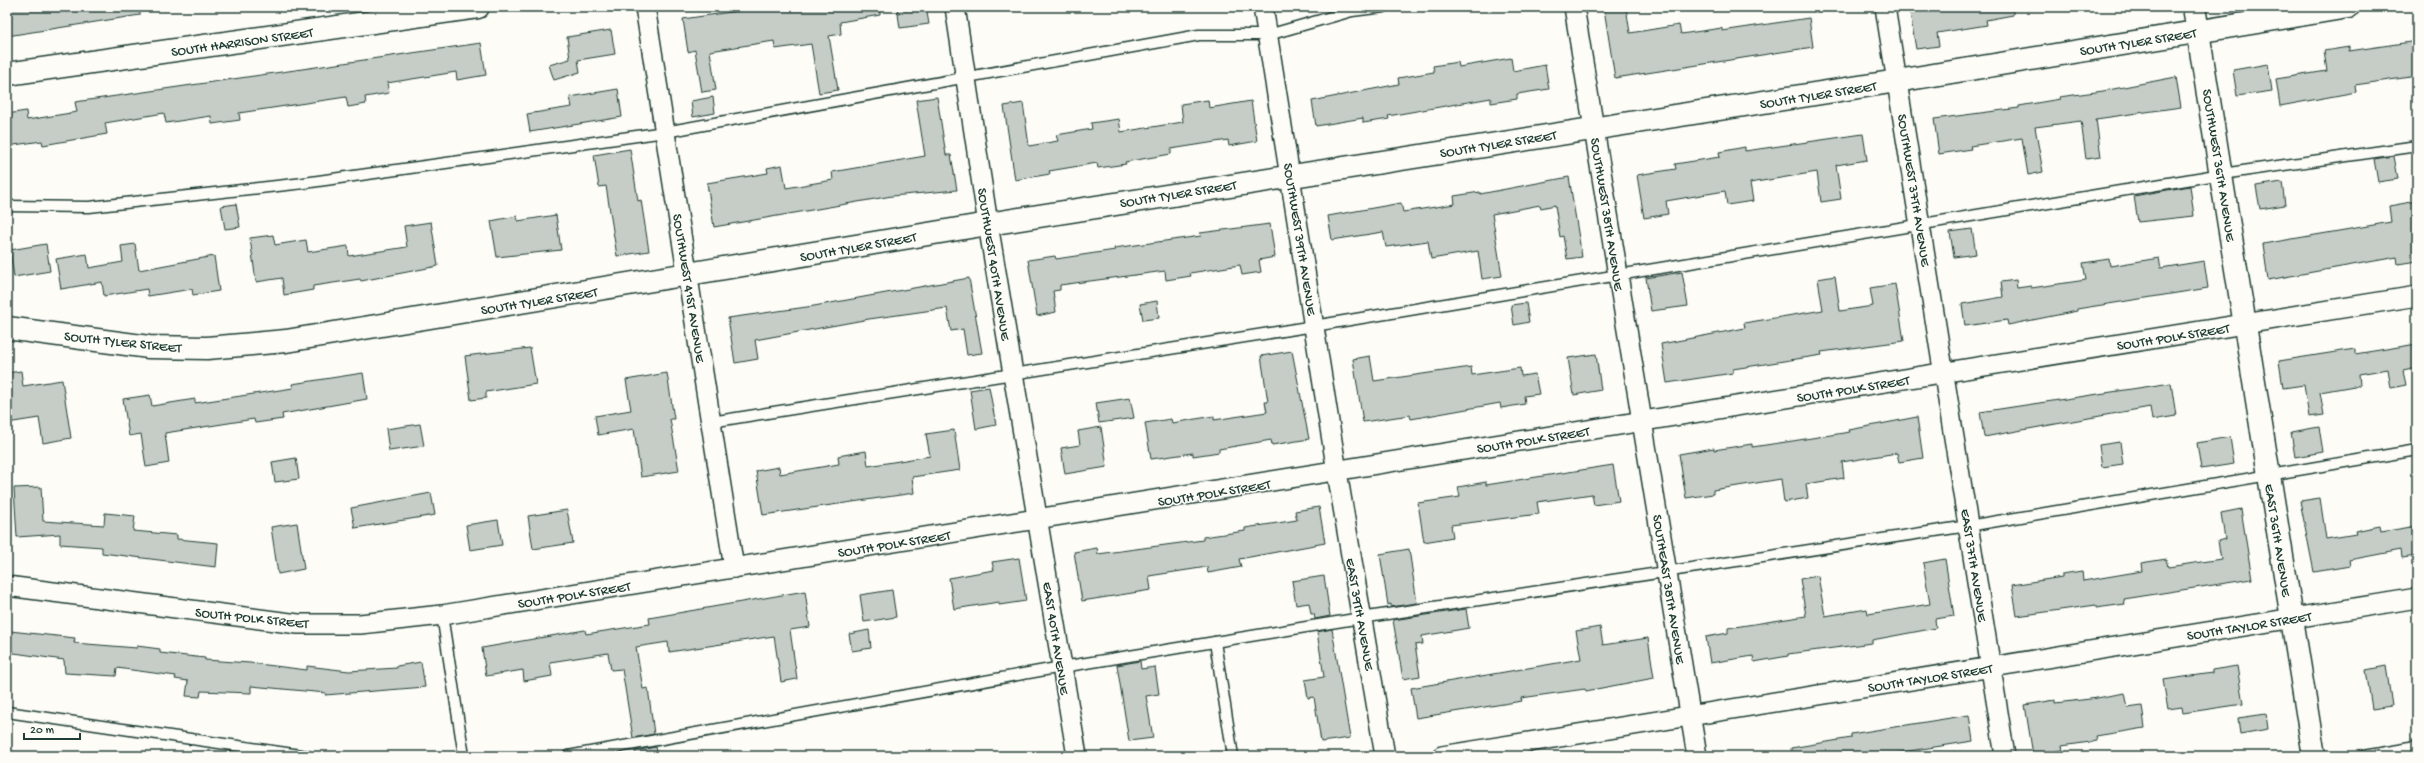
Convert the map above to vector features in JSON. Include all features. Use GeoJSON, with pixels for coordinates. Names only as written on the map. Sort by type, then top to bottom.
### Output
{"type":"FeatureCollection","features":[{"type":"Feature","properties":{"kind":"main road","name":"SOUTH HARRISON STREET"},"geometry":{"type":"LineString","coordinates":[[7,74],[478,7]]}},
{"type":"Feature","properties":{"kind":"main road","name":"SOUTHWEST 36TH AVENUE"},"geometry":{"type":"LineString","coordinates":[[2194,7],[2246,324]]}},
{"type":"Feature","properties":{"kind":"main road","name":"SOUTH TYLER STREET"},"geometry":{"type":"LineString","coordinates":[[7,328],[149,347],[206,348],[286,341],[988,224],[1291,175],[1897,82],[2348,7]]}},
{"type":"Feature","properties":{"kind":"main road","name":"EAST 36TH AVENUE"},"geometry":{"type":"LineString","coordinates":[[2246,324],[2314,756]]}},
{"type":"Feature","properties":{"kind":"street","name":"SOUTHWEST 41ST AVENUE"},"geometry":{"type":"LineString","coordinates":[[645,7],[734,568]]}},
{"type":"Feature","properties":{"kind":"street","name":"SOUTHWEST 40TH AVENUE"},"geometry":{"type":"LineString","coordinates":[[955,7],[988,224],[1037,520]]}},
{"type":"Feature","properties":{"kind":"street","name":"SOUTHWEST 39TH AVENUE"},"geometry":{"type":"LineString","coordinates":[[1263,7],[1291,175],[1337,472]]}},
{"type":"Feature","properties":{"kind":"street","name":"SOUTHWEST 38TH AVENUE"},"geometry":{"type":"LineString","coordinates":[[1574,7],[1643,421]]}},
{"type":"Feature","properties":{"kind":"street","name":"SOUTHWEST 37TH AVENUE"},"geometry":{"type":"LineString","coordinates":[[1885,7],[1945,373]]}},
{"type":"Feature","properties":{"kind":"street","name":"SOUTH POLK STREET"},"geometry":{"type":"LineString","coordinates":[[7,586],[298,624],[360,624],[442,615],[1337,472],[2417,296]]}},
{"type":"Feature","properties":{"kind":"street","name":"EAST 37TH AVENUE"},"geometry":{"type":"LineString","coordinates":[[1945,373],[2005,756]]}},
{"type":"Feature","properties":{"kind":"street","name":"SOUTHEAST 38TH AVENUE"},"geometry":{"type":"LineString","coordinates":[[1643,421],[1697,756]]}},
{"type":"Feature","properties":{"kind":"street","name":"EAST 39TH AVENUE"},"geometry":{"type":"LineString","coordinates":[[1337,472],[1385,756]]}},
{"type":"Feature","properties":{"kind":"street","name":"EAST 40TH AVENUE"},"geometry":{"type":"LineString","coordinates":[[1037,520],[1077,756]]}},
{"type":"Feature","properties":{"kind":"street","name":"SOUTH TAYLOR STREET"},"geometry":{"type":"LineString","coordinates":[[1442,756],[2417,598]]}},
{"type":"Feature","properties":{"kind":"lane"},"geometry":{"type":"LineString","coordinates":[[7,206],[89,207],[304,183],[665,132],[965,76],[1199,36],[1268,35],[1352,11],[1384,7]]}},
{"type":"Feature","properties":{"kind":"lane"},"geometry":{"type":"LineString","coordinates":[[711,422],[1314,326],[1920,226],[2222,174],[2417,146]]}},
{"type":"Feature","properties":{"kind":"lane"},"geometry":{"type":"LineString","coordinates":[[568,756],[1214,642],[1361,618],[1968,526],[2417,450]]}},
{"type":"Feature","properties":{"kind":"lane"},"geometry":{"type":"LineString","coordinates":[[442,615],[464,756]]}},
{"type":"Feature","properties":{"kind":"lane"},"geometry":{"type":"LineString","coordinates":[[1214,642],[1234,756]]}},
{"type":"Feature","properties":{"kind":"lane"},"geometry":{"type":"LineString","coordinates":[[7,712],[307,756]]}},
{"type":"Feature","properties":{"kind":"lane"},"geometry":{"type":"LineString","coordinates":[[2363,756],[2417,747]]}},
{"type":"Feature","properties":{"kind":"building"},"geometry":{"type":"Polygon","coordinates":[[[7,7],[140,7],[140,15],[7,36],[7,7]]]}},
{"type":"Feature","properties":{"kind":"building"},"geometry":{"type":"Polygon","coordinates":[[[765,7],[880,7],[880,15],[840,22],[841,34],[829,36],[838,90],[819,93],[811,44],[775,49],[774,41],[710,51],[716,90],[702,92],[695,50],[688,52],[683,19],[765,7]]]}},
{"type":"Feature","properties":{"kind":"building"},"geometry":{"type":"Polygon","coordinates":[[[897,7],[926,7],[929,24],[900,28],[897,7]]]}},
{"type":"Feature","properties":{"kind":"building"},"geometry":{"type":"Polygon","coordinates":[[[1626,7],[1630,33],[1679,25],[1681,34],[1722,28],[1722,31],[1809,18],[1813,47],[1615,78],[1604,9],[1626,7]]]}},
{"type":"Feature","properties":{"kind":"building"},"geometry":{"type":"Polygon","coordinates":[[[1909,7],[2013,7],[2013,15],[1986,20],[1987,25],[1937,33],[1939,46],[1916,49],[1909,7]]]}},
{"type":"Feature","properties":{"kind":"building"},"geometry":{"type":"Polygon","coordinates":[[[611,30],[615,54],[578,60],[580,72],[554,80],[549,65],[570,59],[567,37],[611,30]]]}},
{"type":"Feature","properties":{"kind":"building"},"geometry":{"type":"Polygon","coordinates":[[[2417,41],[2417,76],[2355,85],[2356,92],[2280,106],[2276,79],[2327,71],[2324,51],[2349,47],[2349,51],[2417,41]]]}},
{"type":"Feature","properties":{"kind":"building"},"geometry":{"type":"Polygon","coordinates":[[[481,43],[486,75],[457,80],[456,72],[387,83],[389,93],[365,97],[366,104],[348,107],[346,97],[239,113],[240,120],[212,124],[211,116],[166,123],[164,113],[105,123],[107,134],[43,145],[42,141],[7,146],[7,114],[26,111],[27,120],[77,112],[75,102],[481,43]]]}},
{"type":"Feature","properties":{"kind":"building"},"geometry":{"type":"Polygon","coordinates":[[[1511,58],[1513,71],[1545,65],[1549,89],[1517,94],[1517,99],[1491,103],[1491,98],[1388,116],[1389,119],[1363,123],[1363,118],[1316,126],[1312,101],[1399,84],[1398,78],[1434,72],[1433,66],[1458,62],[1459,67],[1511,58]]]}},
{"type":"Feature","properties":{"kind":"building"},"geometry":{"type":"Polygon","coordinates":[[[2268,64],[2272,91],[2237,96],[2233,70],[2268,64]]]}},
{"type":"Feature","properties":{"kind":"building"},"geometry":{"type":"Polygon","coordinates":[[[2176,77],[2181,107],[2096,119],[2101,157],[2086,159],[2081,121],[2035,127],[2043,172],[2028,175],[2022,138],[1970,146],[1971,149],[1939,154],[1934,119],[2019,108],[2019,106],[2060,99],[2059,97],[2103,91],[2176,77]]]}},
{"type":"Feature","properties":{"kind":"building"},"geometry":{"type":"Polygon","coordinates":[[[618,89],[622,117],[530,132],[527,114],[572,107],[570,97],[618,89]]]}},
{"type":"Feature","properties":{"kind":"building"},"geometry":{"type":"Polygon","coordinates":[[[713,97],[715,113],[693,117],[691,101],[713,97]]]}},
{"type":"Feature","properties":{"kind":"building"},"geometry":{"type":"Polygon","coordinates":[[[937,97],[946,155],[951,155],[957,190],[892,196],[714,227],[707,183],[768,173],[767,168],[782,165],[786,188],[833,180],[832,172],[925,156],[916,100],[937,97]]]}},
{"type":"Feature","properties":{"kind":"building"},"geometry":{"type":"Polygon","coordinates":[[[1208,100],[1209,108],[1251,101],[1257,141],[1229,146],[1228,140],[1171,149],[1171,154],[1125,162],[1126,164],[1098,168],[1097,163],[1049,171],[1050,174],[1015,180],[1004,106],[1023,103],[1029,146],[1058,141],[1056,135],[1092,129],[1091,123],[1119,119],[1121,132],[1183,122],[1181,104],[1208,100]]]}},
{"type":"Feature","properties":{"kind":"building"},"geometry":{"type":"Polygon","coordinates":[[[1863,134],[1867,160],[1836,165],[1841,199],[1821,202],[1817,172],[1750,183],[1753,201],[1727,205],[1725,191],[1666,201],[1668,214],[1644,218],[1637,175],[1676,169],[1675,164],[1720,157],[1719,152],[1745,147],[1745,151],[1863,134]]]}},
{"type":"Feature","properties":{"kind":"building"},"geometry":{"type":"Polygon","coordinates":[[[630,149],[638,201],[641,200],[649,251],[617,256],[606,186],[599,187],[594,155],[630,149]]]}},
{"type":"Feature","properties":{"kind":"building"},"geometry":{"type":"Polygon","coordinates":[[[2394,156],[2398,179],[2378,182],[2374,159],[2394,156]]]}},
{"type":"Feature","properties":{"kind":"building"},"geometry":{"type":"Polygon","coordinates":[[[1569,177],[1582,257],[1567,259],[1563,236],[1560,237],[1555,205],[1541,208],[1540,205],[1492,214],[1502,276],[1482,279],[1478,251],[1431,259],[1428,241],[1386,247],[1383,232],[1332,240],[1328,216],[1401,203],[1403,212],[1455,204],[1454,196],[1480,192],[1480,194],[1569,177]]]}},
{"type":"Feature","properties":{"kind":"building"},"geometry":{"type":"Polygon","coordinates":[[[2282,182],[2285,205],[2260,209],[2256,186],[2282,182]]]}},
{"type":"Feature","properties":{"kind":"building"},"geometry":{"type":"Polygon","coordinates":[[[2190,186],[2194,216],[2138,222],[2134,196],[2190,186]]]}},
{"type":"Feature","properties":{"kind":"building"},"geometry":{"type":"Polygon","coordinates":[[[2417,201],[2417,261],[2398,264],[2397,257],[2268,280],[2263,244],[2391,222],[2389,206],[2417,201]]]}},
{"type":"Feature","properties":{"kind":"building"},"geometry":{"type":"Polygon","coordinates":[[[236,204],[240,227],[225,229],[221,206],[236,204]]]}},
{"type":"Feature","properties":{"kind":"building"},"geometry":{"type":"Polygon","coordinates":[[[556,215],[561,250],[497,257],[491,221],[517,216],[518,221],[556,215]]]}},
{"type":"Feature","properties":{"kind":"building"},"geometry":{"type":"Polygon","coordinates":[[[431,222],[438,266],[361,281],[360,279],[313,286],[313,290],[284,295],[282,278],[256,282],[250,238],[273,235],[275,245],[306,240],[308,252],[348,246],[349,256],[407,247],[404,226],[431,222]]]}},
{"type":"Feature","properties":{"kind":"building"},"geometry":{"type":"Polygon","coordinates":[[[1270,224],[1275,257],[1259,260],[1261,272],[1242,275],[1240,265],[1190,273],[1191,276],[1166,280],[1165,271],[1060,285],[1060,290],[1053,291],[1056,312],[1037,316],[1028,260],[1055,256],[1056,259],[1115,250],[1114,248],[1201,236],[1200,233],[1270,224]]]}},
{"type":"Feature","properties":{"kind":"building"},"geometry":{"type":"Polygon","coordinates":[[[1972,229],[1976,254],[1954,257],[1950,232],[1972,229]]]}},
{"type":"Feature","properties":{"kind":"building"},"geometry":{"type":"Polygon","coordinates":[[[46,244],[50,271],[14,277],[10,250],[46,244]]]}},
{"type":"Feature","properties":{"kind":"building"},"geometry":{"type":"Polygon","coordinates":[[[135,244],[139,270],[214,256],[219,291],[193,295],[192,289],[148,296],[147,289],[104,296],[102,282],[61,289],[56,259],[87,254],[89,268],[123,262],[121,246],[135,244]]]}},
{"type":"Feature","properties":{"kind":"building"},"geometry":{"type":"Polygon","coordinates":[[[2159,258],[2161,268],[2204,261],[2208,288],[2077,309],[2077,311],[2008,325],[2007,320],[1965,326],[1962,304],[2003,297],[2001,282],[2016,280],[2017,288],[2031,286],[2031,288],[2086,280],[2083,263],[2109,259],[2110,266],[2159,258]]]}},
{"type":"Feature","properties":{"kind":"building"},"geometry":{"type":"Polygon","coordinates":[[[1682,272],[1688,306],[1651,311],[1646,278],[1682,272]]]}},
{"type":"Feature","properties":{"kind":"building"},"geometry":{"type":"Polygon","coordinates":[[[1835,276],[1840,311],[1873,306],[1870,288],[1895,284],[1904,341],[1821,352],[1822,355],[1733,369],[1733,373],[1667,383],[1661,344],[1745,328],[1744,323],[1823,310],[1818,279],[1835,276]]]}},
{"type":"Feature","properties":{"kind":"building"},"geometry":{"type":"Polygon","coordinates":[[[969,278],[982,353],[967,355],[963,329],[951,331],[947,308],[869,319],[755,340],[758,359],[735,363],[728,318],[814,306],[969,278]]]}},
{"type":"Feature","properties":{"kind":"building"},"geometry":{"type":"Polygon","coordinates":[[[1157,301],[1159,318],[1143,320],[1140,304],[1157,301]]]}},
{"type":"Feature","properties":{"kind":"building"},"geometry":{"type":"Polygon","coordinates":[[[1526,303],[1529,322],[1514,325],[1511,305],[1526,303]]]}},
{"type":"Feature","properties":{"kind":"building"},"geometry":{"type":"Polygon","coordinates":[[[2417,344],[2417,368],[2403,371],[2406,385],[2391,388],[2388,369],[2359,374],[2360,385],[2320,392],[2324,415],[2309,417],[2304,385],[2283,388],[2279,361],[2355,349],[2355,354],[2417,344]]]}},
{"type":"Feature","properties":{"kind":"building"},"geometry":{"type":"Polygon","coordinates":[[[530,348],[536,384],[486,392],[486,398],[471,400],[465,356],[530,348]]]}},
{"type":"Feature","properties":{"kind":"building"},"geometry":{"type":"Polygon","coordinates":[[[1292,351],[1309,439],[1272,445],[1271,440],[1219,449],[1219,452],[1193,456],[1193,453],[1151,459],[1145,423],[1171,419],[1172,423],[1214,416],[1214,420],[1267,412],[1265,402],[1268,402],[1261,356],[1292,351]]]}},
{"type":"Feature","properties":{"kind":"building"},"geometry":{"type":"Polygon","coordinates":[[[1596,354],[1601,390],[1574,395],[1568,358],[1596,354]]]}},
{"type":"Feature","properties":{"kind":"building"},"geometry":{"type":"Polygon","coordinates":[[[1370,356],[1374,381],[1471,367],[1472,375],[1520,368],[1521,376],[1535,374],[1539,394],[1524,396],[1525,404],[1501,408],[1500,403],[1411,419],[1410,415],[1363,422],[1353,359],[1370,356]]]}},
{"type":"Feature","properties":{"kind":"building"},"geometry":{"type":"Polygon","coordinates":[[[21,371],[23,386],[62,380],[71,438],[43,443],[39,418],[7,423],[7,373],[21,371]]]}},
{"type":"Feature","properties":{"kind":"building"},"geometry":{"type":"Polygon","coordinates":[[[363,373],[367,399],[282,414],[283,419],[255,423],[254,419],[165,433],[169,463],[146,467],[141,434],[129,436],[123,399],[150,395],[152,406],[195,399],[195,403],[293,388],[292,384],[363,373]]]}},
{"type":"Feature","properties":{"kind":"building"},"geometry":{"type":"Polygon","coordinates":[[[667,373],[674,419],[670,419],[679,471],[641,477],[634,429],[598,435],[595,416],[631,410],[626,380],[667,373]]]}},
{"type":"Feature","properties":{"kind":"building"},"geometry":{"type":"Polygon","coordinates":[[[2171,383],[2176,416],[2152,420],[2150,407],[1984,437],[1980,412],[2171,383]]]}},
{"type":"Feature","properties":{"kind":"building"},"geometry":{"type":"Polygon","coordinates":[[[989,387],[996,425],[976,429],[970,390],[989,387]]]}},
{"type":"Feature","properties":{"kind":"building"},"geometry":{"type":"Polygon","coordinates":[[[1130,398],[1134,418],[1099,423],[1096,403],[1130,398]]]}},
{"type":"Feature","properties":{"kind":"building"},"geometry":{"type":"Polygon","coordinates":[[[1917,417],[1923,458],[1899,462],[1897,453],[1842,462],[1844,478],[1806,484],[1808,498],[1784,502],[1781,479],[1713,490],[1713,494],[1686,498],[1679,454],[1714,448],[1714,450],[1752,444],[1752,447],[1786,442],[1850,432],[1849,430],[1917,417]]]}},
{"type":"Feature","properties":{"kind":"building"},"geometry":{"type":"Polygon","coordinates":[[[420,424],[424,446],[389,451],[386,429],[420,424]]]}},
{"type":"Feature","properties":{"kind":"building"},"geometry":{"type":"Polygon","coordinates":[[[1101,427],[1107,467],[1065,474],[1061,448],[1080,445],[1078,431],[1101,427]]]}},
{"type":"Feature","properties":{"kind":"building"},"geometry":{"type":"Polygon","coordinates":[[[2319,427],[2323,452],[2295,457],[2291,432],[2319,427]]]}},
{"type":"Feature","properties":{"kind":"building"},"geometry":{"type":"Polygon","coordinates":[[[954,430],[960,470],[912,477],[914,493],[763,515],[756,471],[779,467],[780,474],[839,464],[838,456],[866,451],[868,466],[930,456],[926,434],[954,430]]]}},
{"type":"Feature","properties":{"kind":"building"},"geometry":{"type":"Polygon","coordinates":[[[2230,437],[2234,464],[2201,469],[2197,443],[2230,437]]]}},
{"type":"Feature","properties":{"kind":"building"},"geometry":{"type":"Polygon","coordinates":[[[2120,442],[2123,464],[2102,467],[2099,445],[2120,442]]]}},
{"type":"Feature","properties":{"kind":"building"},"geometry":{"type":"Polygon","coordinates":[[[296,458],[299,479],[275,482],[272,462],[296,458]]]}},
{"type":"Feature","properties":{"kind":"building"},"geometry":{"type":"Polygon","coordinates":[[[1613,465],[1619,501],[1594,505],[1592,494],[1537,502],[1539,514],[1451,525],[1453,537],[1424,542],[1418,503],[1460,497],[1458,487],[1486,482],[1486,485],[1613,465]]]}},
{"type":"Feature","properties":{"kind":"building"},"geometry":{"type":"Polygon","coordinates":[[[41,487],[43,521],[104,525],[105,513],[135,516],[133,531],[177,535],[177,539],[218,543],[216,567],[102,553],[102,547],[60,544],[60,534],[17,537],[14,488],[41,487]]]}},
{"type":"Feature","properties":{"kind":"building"},"geometry":{"type":"Polygon","coordinates":[[[431,493],[435,515],[355,528],[351,508],[431,493]]]}},
{"type":"Feature","properties":{"kind":"building"},"geometry":{"type":"Polygon","coordinates":[[[2320,498],[2326,539],[2356,534],[2355,531],[2380,526],[2381,532],[2417,526],[2417,556],[2402,558],[2401,550],[2349,560],[2350,566],[2314,572],[2300,501],[2320,498]]]}},
{"type":"Feature","properties":{"kind":"building"},"geometry":{"type":"Polygon","coordinates":[[[1319,507],[1325,543],[1239,559],[1241,567],[1208,573],[1207,567],[1149,576],[1151,590],[1082,601],[1074,552],[1097,548],[1098,554],[1203,540],[1203,537],[1245,531],[1245,528],[1297,520],[1295,511],[1319,507]]]}},
{"type":"Feature","properties":{"kind":"building"},"geometry":{"type":"Polygon","coordinates":[[[2241,509],[2252,579],[2124,599],[2125,604],[2096,608],[2096,605],[2017,616],[2012,585],[2062,577],[2062,574],[2082,571],[2083,581],[2142,571],[2141,563],[2166,559],[2168,567],[2221,559],[2218,541],[2225,539],[2221,513],[2241,509]]]}},
{"type":"Feature","properties":{"kind":"building"},"geometry":{"type":"Polygon","coordinates":[[[567,510],[573,543],[533,549],[528,516],[567,510]]]}},
{"type":"Feature","properties":{"kind":"building"},"geometry":{"type":"Polygon","coordinates":[[[498,520],[502,545],[470,550],[466,525],[498,520]]]}},
{"type":"Feature","properties":{"kind":"building"},"geometry":{"type":"Polygon","coordinates":[[[297,523],[304,569],[278,574],[271,527],[297,523]]]}},
{"type":"Feature","properties":{"kind":"building"},"geometry":{"type":"Polygon","coordinates":[[[1409,549],[1417,603],[1391,607],[1391,604],[1388,605],[1380,554],[1409,549]]]}},
{"type":"Feature","properties":{"kind":"building"},"geometry":{"type":"Polygon","coordinates":[[[1019,558],[1026,601],[999,605],[999,602],[954,609],[949,578],[994,570],[992,562],[1019,558]]]}},
{"type":"Feature","properties":{"kind":"building"},"geometry":{"type":"Polygon","coordinates":[[[1945,559],[1954,616],[1935,619],[1936,628],[1872,640],[1872,643],[1788,654],[1788,656],[1754,662],[1753,656],[1710,663],[1706,637],[1728,633],[1728,628],[1806,616],[1800,579],[1818,576],[1825,616],[1867,609],[1868,614],[1930,604],[1923,563],[1945,559]]]}},
{"type":"Feature","properties":{"kind":"building"},"geometry":{"type":"Polygon","coordinates":[[[1324,576],[1330,616],[1315,619],[1314,614],[1311,614],[1309,603],[1296,605],[1292,581],[1324,576]]]}},
{"type":"Feature","properties":{"kind":"building"},"geometry":{"type":"Polygon","coordinates":[[[892,590],[896,617],[864,622],[860,595],[892,590]]]}},
{"type":"Feature","properties":{"kind":"building"},"geometry":{"type":"Polygon","coordinates":[[[805,591],[810,627],[790,630],[797,679],[781,682],[774,636],[669,652],[668,642],[636,647],[643,689],[648,688],[654,734],[633,738],[622,669],[611,670],[608,653],[550,662],[552,676],[524,681],[523,670],[486,676],[482,648],[585,630],[586,634],[650,624],[649,618],[805,591]]]}},
{"type":"Feature","properties":{"kind":"building"},"geometry":{"type":"Polygon","coordinates":[[[1466,609],[1469,628],[1422,636],[1423,644],[1415,645],[1420,676],[1403,679],[1393,620],[1466,609]]]}},
{"type":"Feature","properties":{"kind":"building"},"geometry":{"type":"Polygon","coordinates":[[[1600,627],[1603,645],[1648,638],[1654,678],[1586,691],[1585,689],[1521,698],[1522,701],[1416,718],[1411,688],[1581,659],[1576,631],[1600,627]]]}},
{"type":"Feature","properties":{"kind":"building"},"geometry":{"type":"Polygon","coordinates":[[[1332,629],[1350,738],[1321,742],[1314,697],[1308,698],[1305,680],[1324,677],[1317,632],[1332,629]]]}},
{"type":"Feature","properties":{"kind":"building"},"geometry":{"type":"Polygon","coordinates":[[[869,630],[871,648],[852,651],[849,634],[869,630]]]}},
{"type":"Feature","properties":{"kind":"building"},"geometry":{"type":"Polygon","coordinates":[[[10,631],[75,638],[74,643],[137,648],[137,646],[160,649],[160,653],[205,658],[205,660],[250,663],[307,670],[307,666],[349,671],[397,668],[397,666],[421,662],[425,687],[325,695],[326,693],[251,686],[251,693],[201,691],[200,697],[186,696],[188,681],[175,679],[176,676],[117,668],[116,676],[65,673],[64,660],[7,652],[10,631]]]}},
{"type":"Feature","properties":{"kind":"building"},"geometry":{"type":"Polygon","coordinates":[[[1140,661],[1141,669],[1155,667],[1159,694],[1146,696],[1153,738],[1129,741],[1117,665],[1140,661]]]}},
{"type":"Feature","properties":{"kind":"building"},"geometry":{"type":"Polygon","coordinates":[[[2237,666],[2243,704],[2183,713],[2182,707],[2168,709],[2163,680],[2212,673],[2212,670],[2237,666]]]}},
{"type":"Feature","properties":{"kind":"building"},"geometry":{"type":"Polygon","coordinates":[[[2386,666],[2392,706],[2372,709],[2366,670],[2386,666]]]}},
{"type":"Feature","properties":{"kind":"building"},"geometry":{"type":"Polygon","coordinates":[[[2125,693],[2128,708],[2142,706],[2145,728],[2096,736],[2097,741],[2062,746],[2063,750],[2033,755],[2025,705],[2055,700],[2055,703],[2090,699],[2125,693]]]}},
{"type":"Feature","properties":{"kind":"building"},"geometry":{"type":"Polygon","coordinates":[[[2266,714],[2268,729],[2240,734],[2238,718],[2266,714]]]}},
{"type":"Feature","properties":{"kind":"building"},"geometry":{"type":"Polygon","coordinates":[[[1969,715],[1973,741],[1890,754],[1891,756],[1792,756],[1791,748],[1851,738],[1851,734],[1969,715]]]}},
{"type":"Feature","properties":{"kind":"building"},"geometry":{"type":"Polygon","coordinates":[[[656,747],[658,756],[636,756],[635,751],[656,747]]]}}]}
